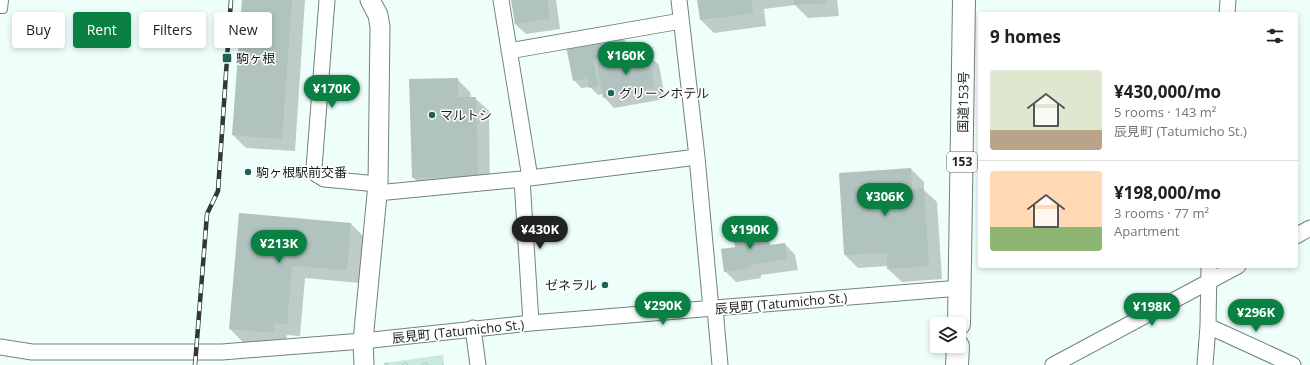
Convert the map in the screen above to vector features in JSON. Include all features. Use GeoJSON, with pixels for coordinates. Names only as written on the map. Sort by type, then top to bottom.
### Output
{"type":"FeatureCollection","features":[{"type":"Feature","properties":{"kind":"highway","name":"国道153号"},"geometry":{"type":"LineString","coordinates":[[959,317],[964,0]]}},
{"type":"Feature","properties":{"kind":"highway"},"geometry":{"type":"LineString","coordinates":[[957,365],[958,353]]}},
{"type":"Feature","properties":{"kind":"street"},"geometry":{"type":"LineString","coordinates":[[327,0],[314,168],[316,174],[324,179],[378,189],[526,179],[698,157]]}},
{"type":"Feature","properties":{"kind":"street"},"geometry":{"type":"LineString","coordinates":[[364,365],[363,341],[378,189],[380,27],[378,14],[370,0]]}},
{"type":"Feature","properties":{"kind":"street"},"geometry":{"type":"LineString","coordinates":[[501,0],[526,179],[531,323]]}},
{"type":"Feature","properties":{"kind":"street"},"geometry":{"type":"LineString","coordinates":[[679,0],[698,157],[720,365]]}},
{"type":"Feature","properties":{"kind":"street"},"geometry":{"type":"LineString","coordinates":[[1227,12],[1228,0]]}},
{"type":"Feature","properties":{"kind":"street"},"geometry":{"type":"LineString","coordinates":[[509,50],[681,21]]}},
{"type":"Feature","properties":{"kind":"street"},"geometry":{"type":"LineString","coordinates":[[1298,235],[1310,228]]}},
{"type":"Feature","properties":{"kind":"street"},"geometry":{"type":"LineString","coordinates":[[1205,365],[1208,326],[1209,268]]}},
{"type":"Feature","properties":{"kind":"street"},"geometry":{"type":"LineString","coordinates":[[1053,365],[1234,268]]}},
{"type":"Feature","properties":{"kind":"street","name":"辰見町 (Tatumicho St.)"},"geometry":{"type":"LineString","coordinates":[[0,347],[64,359],[172,351],[221,359],[473,328],[960,288]]}},
{"type":"Feature","properties":{"kind":"street"},"geometry":{"type":"LineString","coordinates":[[1208,326],[1292,365]]}},
{"type":"Feature","properties":{"kind":"street"},"geometry":{"type":"LineString","coordinates":[[473,328],[478,365]]}},
{"type":"Feature","properties":{"kind":"lane"},"geometry":{"type":"LineString","coordinates":[[0,9],[3,9],[4,0]]}},
{"type":"Feature","properties":{"kind":"green space"},"geometry":{"type":"Polygon","coordinates":[[[443,355],[444,365],[384,365],[384,363],[443,355]]]}},
{"type":"Feature","properties":{"kind":"building"},"geometry":{"type":"Polygon","coordinates":[[[242,0],[292,0],[282,139],[232,135],[238,48],[272,48],[272,12],[241,12],[242,0]]]}},
{"type":"Feature","properties":{"kind":"building"},"geometry":{"type":"Polygon","coordinates":[[[511,0],[547,0],[550,19],[515,24],[511,0]]]}},
{"type":"Feature","properties":{"kind":"building"},"geometry":{"type":"Polygon","coordinates":[[[697,0],[752,0],[753,13],[700,20],[697,0]]]}},
{"type":"Feature","properties":{"kind":"building"},"geometry":{"type":"Polygon","coordinates":[[[794,0],[826,0],[826,3],[794,5],[794,0]]]}},
{"type":"Feature","properties":{"kind":"building"},"geometry":{"type":"Polygon","coordinates":[[[622,36],[625,54],[593,60],[598,86],[589,88],[587,78],[573,81],[566,46],[622,36]]]}},
{"type":"Feature","properties":{"kind":"building"},"geometry":{"type":"Polygon","coordinates":[[[648,54],[655,88],[603,98],[597,63],[648,54]]]}},
{"type":"Feature","properties":{"kind":"building"},"geometry":{"type":"Polygon","coordinates":[[[458,78],[458,97],[476,97],[478,176],[412,178],[409,79],[458,78]]]}},
{"type":"Feature","properties":{"kind":"building"},"geometry":{"type":"Polygon","coordinates":[[[911,168],[912,189],[924,188],[929,266],[887,269],[887,253],[844,255],[839,173],[911,168]]]}},
{"type":"Feature","properties":{"kind":"building"},"geometry":{"type":"Polygon","coordinates":[[[239,213],[351,223],[347,270],[292,266],[287,324],[274,323],[274,333],[229,329],[239,213]]]}},
{"type":"Feature","properties":{"kind":"building"},"geometry":{"type":"Polygon","coordinates":[[[758,223],[762,246],[785,243],[787,259],[751,265],[751,267],[724,272],[721,249],[735,247],[732,227],[758,223]]]}},
{"type":"Feature","properties":{"kind":"railway"},"geometry":{"type":"LineString","coordinates":[[195,365],[207,214],[218,191],[231,0]]}},
{"type":"Feature","properties":{"kind":"place","name":"駒ヶ根"},"geometry":{"type":"Point","coordinates":[227,58]}},
{"type":"Feature","properties":{"kind":"place","name":"グリーンホテル"},"geometry":{"type":"Point","coordinates":[611,93]}},
{"type":"Feature","properties":{"kind":"place","name":"マルトシ"},"geometry":{"type":"Point","coordinates":[432,115]}},
{"type":"Feature","properties":{"kind":"place","name":"駒ヶ根駅前交番"},"geometry":{"type":"Point","coordinates":[248,172]}},
{"type":"Feature","properties":{"kind":"place","name":"ゼネラル"},"geometry":{"type":"Point","coordinates":[605,285]}}]}
